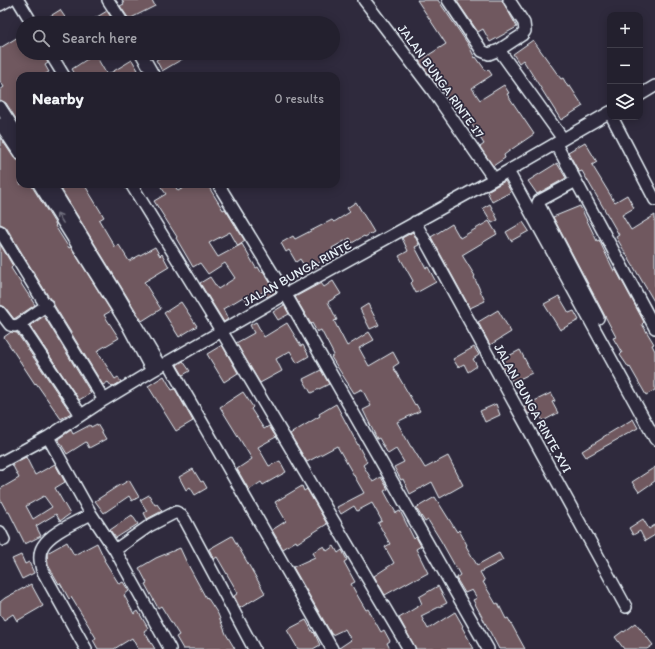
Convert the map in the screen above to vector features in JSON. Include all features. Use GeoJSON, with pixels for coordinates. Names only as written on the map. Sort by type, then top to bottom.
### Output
{"type":"FeatureCollection","features":[{"type":"Feature","properties":{"kind":"street"},"geometry":{"type":"LineString","coordinates":[[0,5],[9,0]]}},
{"type":"Feature","properties":{"kind":"street"},"geometry":{"type":"LineString","coordinates":[[18,0],[28,16]]}},
{"type":"Feature","properties":{"kind":"street"},"geometry":{"type":"LineString","coordinates":[[108,0],[118,16]]}},
{"type":"Feature","properties":{"kind":"street","name":"JALAN BUNGA RINTE 17"},"geometry":{"type":"LineString","coordinates":[[364,0],[433,91],[494,179]]}},
{"type":"Feature","properties":{"kind":"street"},"geometry":{"type":"LineString","coordinates":[[448,0],[482,51],[489,54],[499,50],[522,35],[525,31],[524,23],[509,0]]}},
{"type":"Feature","properties":{"kind":"street"},"geometry":{"type":"LineString","coordinates":[[499,50],[560,141],[576,181],[655,328]]}},
{"type":"Feature","properties":{"kind":"street"},"geometry":{"type":"LineString","coordinates":[[54,60],[62,72]]}},
{"type":"Feature","properties":{"kind":"street"},"geometry":{"type":"LineString","coordinates":[[145,60],[152,72]]}},
{"type":"Feature","properties":{"kind":"street"},"geometry":{"type":"LineString","coordinates":[[643,93],[655,86]]}},
{"type":"Feature","properties":{"kind":"street"},"geometry":{"type":"LineString","coordinates":[[0,107],[16,132]]}},
{"type":"Feature","properties":{"kind":"street","name":"JALAN BUNGA RINTE"},"geometry":{"type":"LineString","coordinates":[[0,463],[48,436],[104,400],[286,294],[607,116]]}},
{"type":"Feature","properties":{"kind":"street"},"geometry":{"type":"LineString","coordinates":[[613,120],[655,200]]}},
{"type":"Feature","properties":{"kind":"street"},"geometry":{"type":"LineString","coordinates":[[0,124],[16,148]]}},
{"type":"Feature","properties":{"kind":"street"},"geometry":{"type":"LineString","coordinates":[[508,171],[655,439]]}},
{"type":"Feature","properties":{"kind":"street"},"geometry":{"type":"LineString","coordinates":[[576,181],[540,201],[538,205],[655,426]]}},
{"type":"Feature","properties":{"kind":"street"},"geometry":{"type":"LineString","coordinates":[[42,188],[76,235]]}},
{"type":"Feature","properties":{"kind":"street"},"geometry":{"type":"LineString","coordinates":[[52,188],[76,235],[127,324],[160,367],[332,649]]}},
{"type":"Feature","properties":{"kind":"street"},"geometry":{"type":"LineString","coordinates":[[134,188],[222,332],[409,649]]}},
{"type":"Feature","properties":{"kind":"street"},"geometry":{"type":"LineString","coordinates":[[220,188],[286,294],[488,649]]}},
{"type":"Feature","properties":{"kind":"street","name":"JALAN BUNGA RINTE XVI"},"geometry":{"type":"LineString","coordinates":[[415,222],[626,607]]}},
{"type":"Feature","properties":{"kind":"street"},"geometry":{"type":"LineString","coordinates":[[0,231],[104,400]]}},
{"type":"Feature","properties":{"kind":"street"},"geometry":{"type":"LineString","coordinates":[[0,312],[10,325],[15,326],[47,306]]}},
{"type":"Feature","properties":{"kind":"street"},"geometry":{"type":"LineString","coordinates":[[20,324],[81,414]]}},
{"type":"Feature","properties":{"kind":"street"},"geometry":{"type":"LineString","coordinates":[[48,436],[91,514],[115,550],[170,649]]}},
{"type":"Feature","properties":{"kind":"street"},"geometry":{"type":"LineString","coordinates":[[115,550],[159,521],[176,512],[180,514],[185,520],[254,649]]}},
{"type":"Feature","properties":{"kind":"street"},"geometry":{"type":"LineString","coordinates":[[86,649],[42,570],[39,560],[43,545],[51,538],[91,514]]}},
{"type":"Feature","properties":{"kind":"building"},"geometry":{"type":"Polygon","coordinates":[[[122,0],[152,0],[155,6],[135,16],[127,16],[120,6],[124,4],[122,0]]]}},
{"type":"Feature","properties":{"kind":"building"},"geometry":{"type":"Polygon","coordinates":[[[417,0],[438,0],[468,44],[475,58],[476,57],[486,71],[488,69],[492,75],[472,88],[480,100],[504,85],[509,93],[507,94],[534,134],[504,155],[505,158],[493,166],[480,147],[484,144],[455,98],[449,101],[419,61],[446,44],[417,0]]]}},
{"type":"Feature","properties":{"kind":"building"},"geometry":{"type":"Polygon","coordinates":[[[456,0],[502,0],[517,27],[490,42],[483,29],[478,32],[456,0]]]}},
{"type":"Feature","properties":{"kind":"building"},"geometry":{"type":"Polygon","coordinates":[[[60,10],[64,16],[50,16],[60,10]]]}},
{"type":"Feature","properties":{"kind":"building"},"geometry":{"type":"Polygon","coordinates":[[[107,11],[110,16],[99,16],[107,11]]]}},
{"type":"Feature","properties":{"kind":"building"},"geometry":{"type":"Polygon","coordinates":[[[16,38],[16,60],[46,60],[48,63],[45,65],[49,72],[16,72],[16,119],[6,103],[0,100],[0,90],[4,87],[0,81],[0,48],[16,38]]]}},
{"type":"Feature","properties":{"kind":"building"},"geometry":{"type":"Polygon","coordinates":[[[533,40],[561,79],[563,78],[568,87],[570,86],[583,106],[561,120],[523,60],[519,63],[513,54],[533,40]]]}},
{"type":"Feature","properties":{"kind":"building"},"geometry":{"type":"Polygon","coordinates":[[[86,60],[98,60],[105,72],[74,72],[72,69],[86,60]]]}},
{"type":"Feature","properties":{"kind":"building"},"geometry":{"type":"Polygon","coordinates":[[[132,60],[138,70],[134,72],[112,72],[132,60]]]}},
{"type":"Feature","properties":{"kind":"building"},"geometry":{"type":"Polygon","coordinates":[[[156,60],[181,60],[162,71],[156,60]]]}},
{"type":"Feature","properties":{"kind":"building"},"geometry":{"type":"Polygon","coordinates":[[[0,137],[16,159],[16,188],[33,188],[56,225],[55,226],[69,248],[71,247],[111,311],[104,315],[119,338],[97,351],[115,379],[118,377],[121,382],[112,387],[108,382],[103,385],[53,301],[50,299],[6,227],[0,224],[0,137]]]}},
{"type":"Feature","properties":{"kind":"building"},"geometry":{"type":"Polygon","coordinates":[[[585,142],[597,162],[592,165],[614,201],[615,202],[627,195],[634,208],[622,215],[631,230],[655,215],[655,303],[616,237],[619,235],[603,207],[582,171],[579,172],[568,152],[585,142]]]}},
{"type":"Feature","properties":{"kind":"building"},"geometry":{"type":"Polygon","coordinates":[[[557,163],[566,178],[537,194],[528,181],[557,163]]]}},
{"type":"Feature","properties":{"kind":"building"},"geometry":{"type":"Polygon","coordinates":[[[505,181],[511,192],[492,202],[487,191],[505,181]]]}},
{"type":"Feature","properties":{"kind":"building"},"geometry":{"type":"Polygon","coordinates":[[[60,188],[86,188],[104,217],[99,220],[115,247],[119,245],[129,261],[155,247],[160,256],[162,254],[169,267],[144,282],[161,309],[142,321],[60,188]]]}},
{"type":"Feature","properties":{"kind":"building"},"geometry":{"type":"Polygon","coordinates":[[[162,188],[176,188],[178,191],[183,188],[209,188],[223,210],[225,209],[245,241],[238,246],[230,232],[209,243],[218,257],[242,244],[256,268],[258,267],[261,272],[263,271],[276,292],[267,297],[264,291],[247,302],[243,297],[223,309],[228,319],[224,322],[200,283],[210,277],[218,289],[235,278],[225,263],[208,274],[200,263],[193,267],[176,238],[177,237],[154,201],[166,194],[162,188]]]}},
{"type":"Feature","properties":{"kind":"building"},"geometry":{"type":"Polygon","coordinates":[[[356,202],[374,232],[352,243],[350,238],[332,248],[335,254],[318,263],[319,265],[313,269],[312,267],[307,270],[300,259],[296,262],[289,250],[286,252],[281,243],[293,236],[295,239],[332,220],[334,222],[350,212],[347,208],[356,202]]]}},
{"type":"Feature","properties":{"kind":"building"},"geometry":{"type":"Polygon","coordinates":[[[490,204],[498,220],[492,223],[483,208],[490,204]]]}},
{"type":"Feature","properties":{"kind":"building"},"geometry":{"type":"Polygon","coordinates":[[[580,206],[597,241],[599,240],[614,271],[616,270],[644,322],[642,324],[654,344],[652,345],[655,351],[655,390],[646,395],[630,367],[629,368],[620,355],[622,353],[613,338],[616,337],[553,217],[580,206]]]}},
{"type":"Feature","properties":{"kind":"building"},"geometry":{"type":"Polygon","coordinates":[[[489,221],[497,234],[462,255],[475,276],[474,277],[485,301],[470,308],[431,237],[452,224],[460,238],[489,221]]]}},
{"type":"Feature","properties":{"kind":"building"},"geometry":{"type":"Polygon","coordinates":[[[523,222],[529,231],[511,241],[506,232],[523,222]]]}},
{"type":"Feature","properties":{"kind":"building"},"geometry":{"type":"Polygon","coordinates":[[[413,232],[419,245],[415,247],[426,268],[428,267],[436,282],[416,293],[411,283],[413,281],[399,256],[408,251],[402,238],[413,232]]]}},
{"type":"Feature","properties":{"kind":"building"},"geometry":{"type":"Polygon","coordinates":[[[0,244],[13,266],[11,268],[35,305],[14,319],[5,307],[0,305],[0,244]]]}},
{"type":"Feature","properties":{"kind":"building"},"geometry":{"type":"Polygon","coordinates":[[[333,281],[341,294],[328,302],[337,320],[334,321],[347,346],[369,332],[374,340],[359,348],[369,366],[393,352],[399,363],[393,367],[420,411],[397,422],[411,447],[425,468],[448,456],[463,485],[440,498],[432,482],[410,494],[403,479],[401,480],[394,467],[404,462],[396,449],[388,454],[379,438],[377,439],[363,410],[371,406],[362,389],[354,393],[331,357],[334,355],[321,330],[317,332],[295,297],[321,283],[324,287],[333,281]]]}},
{"type":"Feature","properties":{"kind":"building"},"geometry":{"type":"Polygon","coordinates":[[[559,296],[569,313],[574,311],[579,320],[560,330],[544,304],[559,296]]]}},
{"type":"Feature","properties":{"kind":"building"},"geometry":{"type":"Polygon","coordinates":[[[181,302],[197,326],[179,337],[164,313],[181,302]]]}},
{"type":"Feature","properties":{"kind":"building"},"geometry":{"type":"Polygon","coordinates":[[[368,304],[379,325],[370,329],[360,309],[368,304]]]}},
{"type":"Feature","properties":{"kind":"building"},"geometry":{"type":"Polygon","coordinates":[[[284,305],[289,314],[278,320],[273,312],[284,305]]]}},
{"type":"Feature","properties":{"kind":"building"},"geometry":{"type":"Polygon","coordinates":[[[498,310],[511,332],[490,345],[478,322],[498,310]]]}},
{"type":"Feature","properties":{"kind":"building"},"geometry":{"type":"Polygon","coordinates":[[[44,316],[91,393],[79,400],[30,326],[44,316]]]}},
{"type":"Feature","properties":{"kind":"building"},"geometry":{"type":"Polygon","coordinates":[[[256,322],[264,337],[287,323],[309,356],[297,363],[290,351],[276,359],[282,371],[260,383],[236,343],[254,333],[250,325],[256,322]]]}},
{"type":"Feature","properties":{"kind":"building"},"geometry":{"type":"Polygon","coordinates":[[[11,332],[17,333],[71,413],[61,419],[36,383],[35,384],[4,337],[11,332]]]}},
{"type":"Feature","properties":{"kind":"building"},"geometry":{"type":"Polygon","coordinates":[[[222,345],[238,373],[224,382],[207,354],[222,345]]]}},
{"type":"Feature","properties":{"kind":"building"},"geometry":{"type":"Polygon","coordinates":[[[474,347],[479,355],[473,359],[477,366],[468,372],[464,364],[458,367],[453,359],[474,347]]]}},
{"type":"Feature","properties":{"kind":"building"},"geometry":{"type":"Polygon","coordinates":[[[520,350],[532,373],[513,382],[506,369],[504,370],[499,361],[520,350]]]}},
{"type":"Feature","properties":{"kind":"building"},"geometry":{"type":"Polygon","coordinates":[[[183,361],[190,371],[183,375],[177,365],[183,361]]]}},
{"type":"Feature","properties":{"kind":"building"},"geometry":{"type":"Polygon","coordinates":[[[321,370],[329,384],[311,393],[303,379],[321,370]]]}},
{"type":"Feature","properties":{"kind":"building"},"geometry":{"type":"Polygon","coordinates":[[[164,376],[172,390],[175,389],[193,421],[176,431],[148,386],[164,376]]]}},
{"type":"Feature","properties":{"kind":"building"},"geometry":{"type":"Polygon","coordinates":[[[243,392],[253,407],[251,409],[264,429],[269,426],[276,437],[258,447],[269,466],[280,461],[286,472],[263,485],[261,482],[249,490],[237,469],[252,459],[220,407],[243,392]]]}},
{"type":"Feature","properties":{"kind":"building"},"geometry":{"type":"Polygon","coordinates":[[[551,393],[555,401],[552,402],[558,413],[543,421],[537,410],[528,414],[524,406],[551,393]]]}},
{"type":"Feature","properties":{"kind":"building"},"geometry":{"type":"Polygon","coordinates":[[[336,404],[367,462],[363,465],[373,482],[381,477],[388,489],[384,491],[396,513],[400,511],[414,539],[416,537],[421,546],[416,549],[428,573],[385,595],[374,576],[394,563],[385,547],[390,544],[378,523],[382,521],[372,503],[357,511],[354,506],[341,514],[337,507],[364,493],[337,446],[307,462],[290,434],[320,416],[319,414],[336,404]]]}},
{"type":"Feature","properties":{"kind":"building"},"geometry":{"type":"Polygon","coordinates":[[[496,404],[500,415],[485,422],[480,411],[496,404]]]}},
{"type":"Feature","properties":{"kind":"building"},"geometry":{"type":"Polygon","coordinates":[[[633,419],[638,428],[586,457],[582,451],[633,419]]]}},
{"type":"Feature","properties":{"kind":"building"},"geometry":{"type":"Polygon","coordinates":[[[97,424],[106,439],[89,448],[86,442],[67,454],[58,439],[71,430],[73,434],[90,425],[91,427],[97,424]]]}},
{"type":"Feature","properties":{"kind":"building"},"geometry":{"type":"Polygon","coordinates":[[[26,457],[35,475],[55,464],[65,482],[55,488],[70,514],[60,521],[56,514],[36,526],[41,536],[25,544],[9,512],[7,512],[0,499],[0,489],[19,478],[12,464],[26,457]],[[44,496],[26,506],[33,519],[52,507],[44,496]]]}},
{"type":"Feature","properties":{"kind":"building"},"geometry":{"type":"Polygon","coordinates":[[[655,467],[655,481],[639,492],[632,482],[655,467]]]}},
{"type":"Feature","properties":{"kind":"building"},"geometry":{"type":"Polygon","coordinates":[[[193,469],[201,482],[203,481],[207,488],[195,495],[190,487],[186,490],[179,477],[193,469]]]}},
{"type":"Feature","properties":{"kind":"building"},"geometry":{"type":"Polygon","coordinates":[[[129,480],[139,497],[132,501],[129,496],[104,513],[95,501],[129,480]]]}},
{"type":"Feature","properties":{"kind":"building"},"geometry":{"type":"Polygon","coordinates":[[[302,486],[304,491],[307,489],[327,524],[297,543],[296,541],[283,549],[272,530],[286,521],[275,502],[302,486]]]}},
{"type":"Feature","properties":{"kind":"building"},"geometry":{"type":"Polygon","coordinates":[[[149,495],[155,505],[157,504],[162,511],[147,519],[144,513],[147,511],[140,500],[149,495]]]}},
{"type":"Feature","properties":{"kind":"building"},"geometry":{"type":"Polygon","coordinates":[[[435,497],[457,532],[459,530],[477,565],[499,553],[503,560],[480,572],[485,581],[483,582],[496,604],[498,603],[506,619],[508,618],[525,649],[499,649],[473,600],[477,598],[472,590],[465,593],[456,578],[460,575],[441,541],[428,520],[425,522],[416,508],[435,497]]]}},
{"type":"Feature","properties":{"kind":"building"},"geometry":{"type":"Polygon","coordinates":[[[132,515],[138,524],[116,538],[110,530],[132,515]]]}},
{"type":"Feature","properties":{"kind":"building"},"geometry":{"type":"Polygon","coordinates":[[[643,519],[649,529],[655,525],[655,535],[645,541],[640,531],[633,535],[629,528],[643,519]]]}},
{"type":"Feature","properties":{"kind":"building"},"geometry":{"type":"Polygon","coordinates":[[[232,536],[265,593],[240,608],[234,596],[238,593],[217,557],[214,559],[209,549],[232,536]]]}},
{"type":"Feature","properties":{"kind":"building"},"geometry":{"type":"Polygon","coordinates":[[[67,542],[74,555],[97,543],[104,560],[119,584],[123,582],[129,591],[124,595],[134,614],[138,611],[148,628],[144,631],[155,649],[138,649],[132,638],[114,649],[98,649],[93,640],[96,638],[71,597],[69,599],[48,565],[47,553],[67,542]]]}},
{"type":"Feature","properties":{"kind":"building"},"geometry":{"type":"Polygon","coordinates":[[[324,546],[327,551],[334,546],[338,553],[342,550],[347,560],[344,562],[355,582],[351,584],[381,632],[384,630],[390,641],[387,643],[390,649],[339,649],[351,640],[345,629],[332,635],[293,567],[315,557],[313,552],[324,546]]]}},
{"type":"Feature","properties":{"kind":"building"},"geometry":{"type":"Polygon","coordinates":[[[180,548],[206,598],[207,597],[218,614],[226,634],[235,649],[183,649],[176,637],[179,635],[161,606],[158,608],[145,584],[147,583],[139,568],[156,558],[180,548]]]}},
{"type":"Feature","properties":{"kind":"building"},"geometry":{"type":"Polygon","coordinates":[[[21,555],[25,564],[29,562],[34,573],[22,579],[12,559],[21,555]]]}},
{"type":"Feature","properties":{"kind":"building"},"geometry":{"type":"Polygon","coordinates":[[[31,584],[43,606],[17,621],[13,614],[4,620],[0,614],[0,602],[31,584]]]}},
{"type":"Feature","properties":{"kind":"building"},"geometry":{"type":"Polygon","coordinates":[[[438,586],[447,603],[421,616],[428,629],[455,612],[474,649],[416,649],[399,618],[422,604],[419,597],[438,586]]]}},
{"type":"Feature","properties":{"kind":"building"},"geometry":{"type":"Polygon","coordinates":[[[306,620],[320,645],[313,649],[298,649],[287,630],[306,620]]]}},
{"type":"Feature","properties":{"kind":"building"},"geometry":{"type":"Polygon","coordinates":[[[636,623],[653,645],[647,649],[624,649],[615,637],[636,623]]]}}]}
